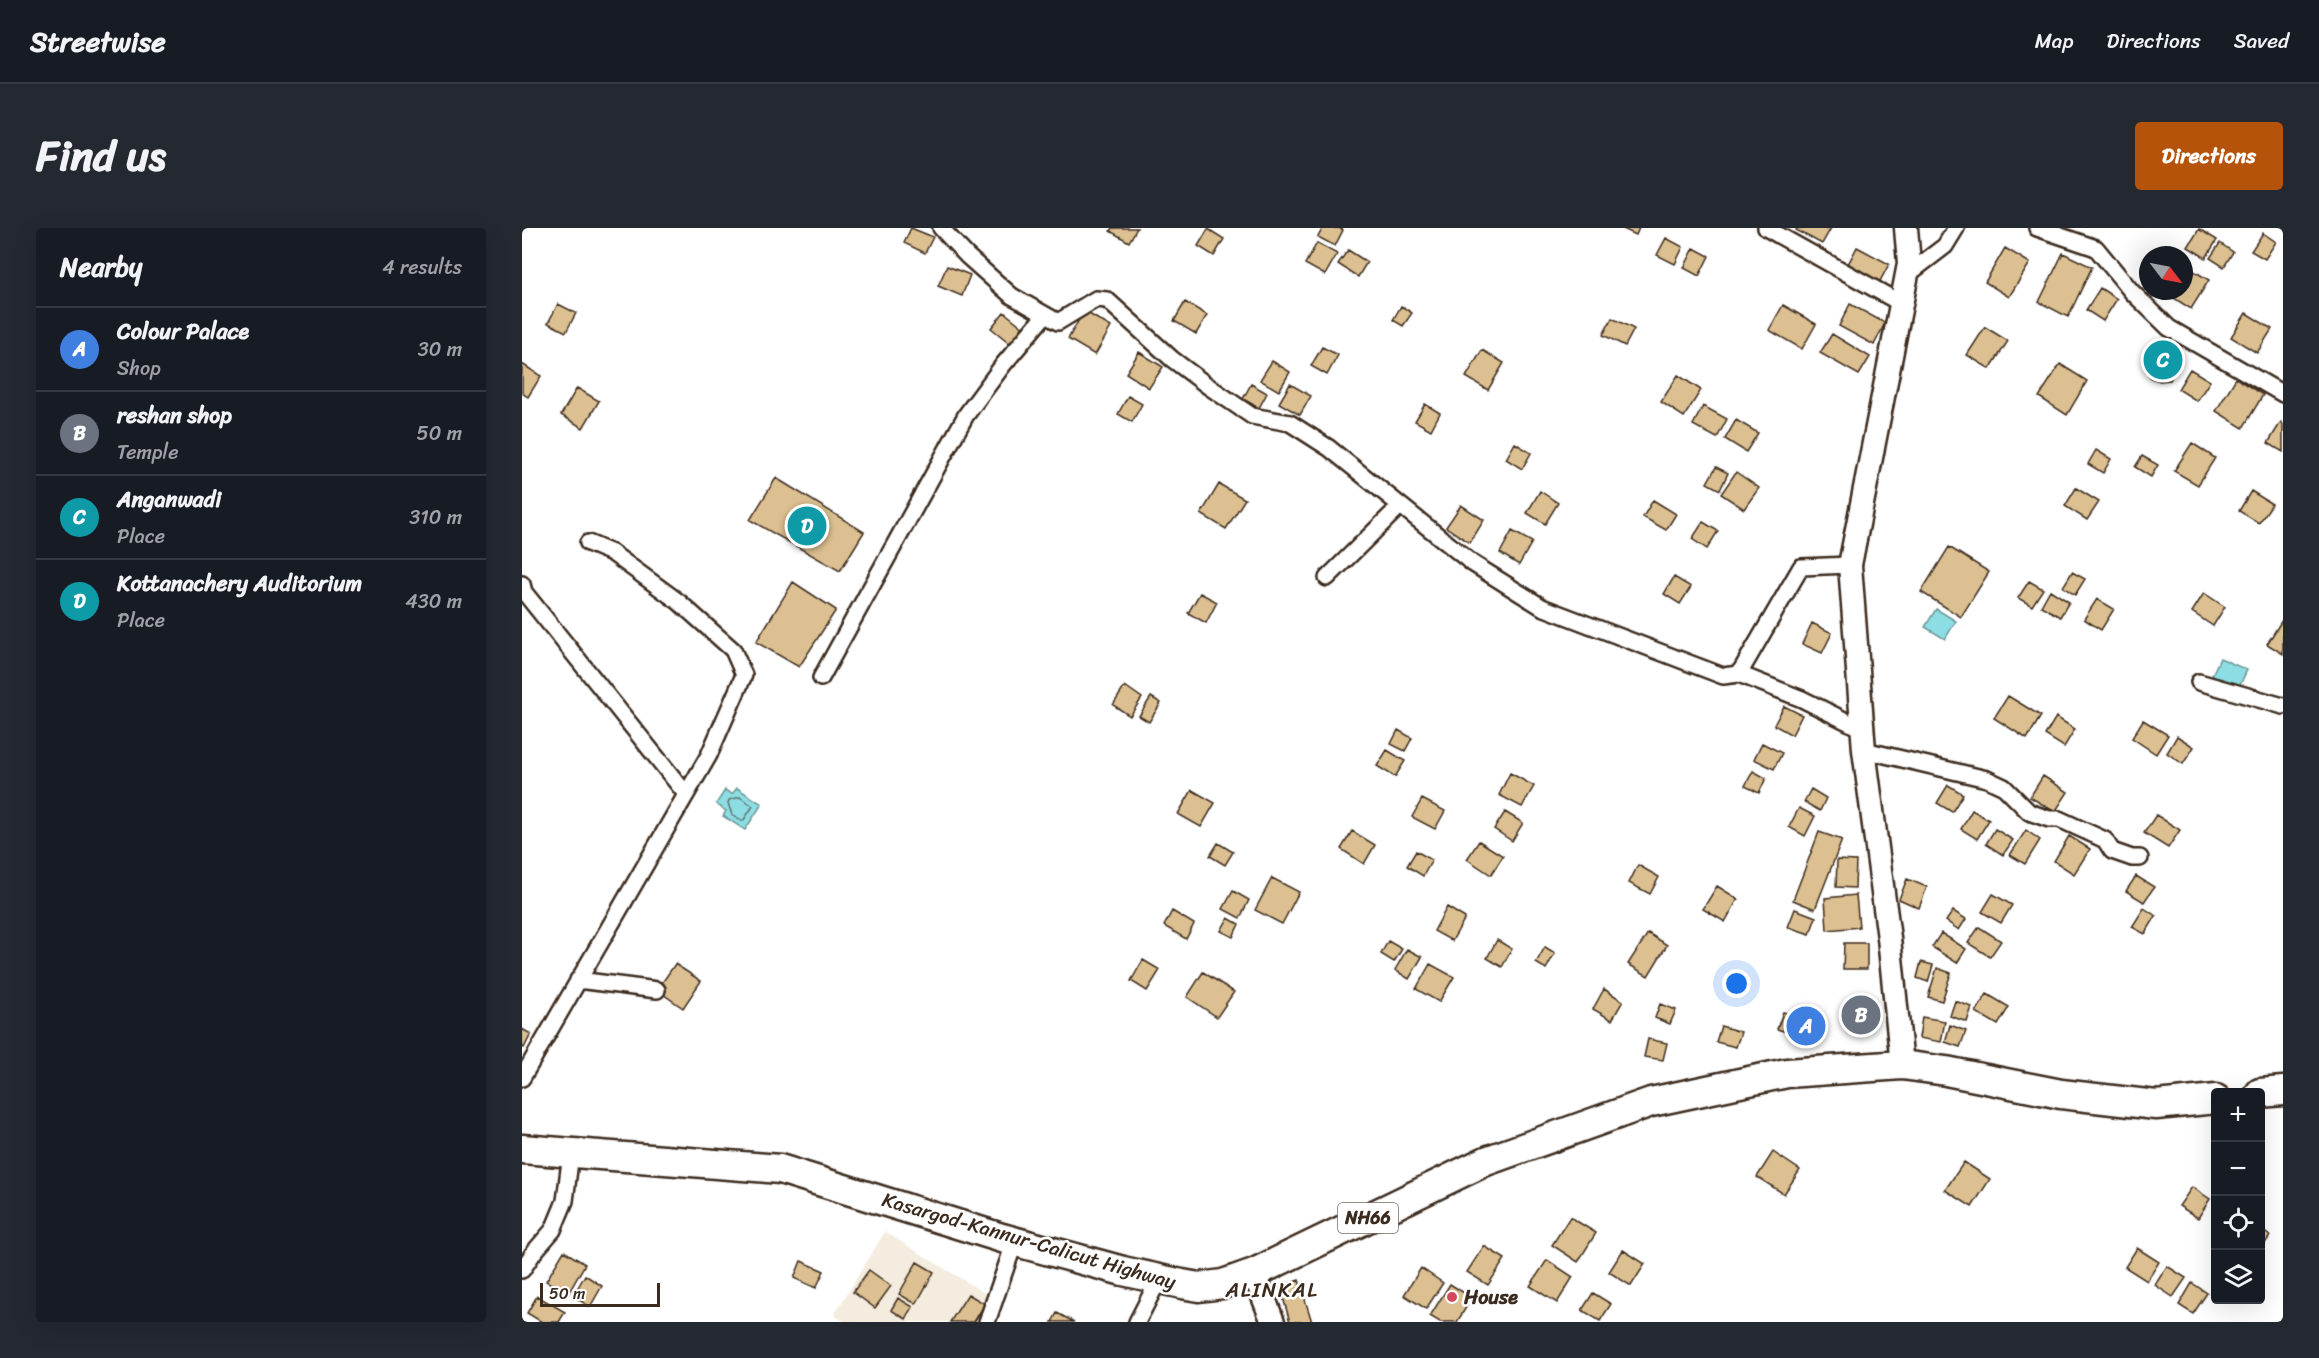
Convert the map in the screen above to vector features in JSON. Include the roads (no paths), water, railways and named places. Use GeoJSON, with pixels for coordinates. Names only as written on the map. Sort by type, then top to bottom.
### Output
{"type":"FeatureCollection","features":[{"type":"Feature","properties":{"kind":"highway","name":"Kasargod-Kannur-Calicut Highway"},"geometry":{"type":"LineString","coordinates":[[522,1149],[780,1169],[1015,1241],[1159,1279],[1199,1287],[1223,1284],[1254,1272],[1486,1161],[1651,1102],[1787,1073],[1902,1065],[1946,1071],[2061,1094],[2156,1105],[2211,1099]]}},
{"type":"Feature","properties":{"kind":"highway"},"geometry":{"type":"LineString","coordinates":[[2265,1092],[2283,1090]]}},
{"type":"Feature","properties":{"kind":"main road"},"geometry":{"type":"LineString","coordinates":[[1902,1065],[1863,739],[1850,565],[1887,365],[1909,264],[1906,228]]}},
{"type":"Feature","properties":{"kind":"main road"},"geometry":{"type":"LineString","coordinates":[[1254,1272],[1273,1322]]}},
{"type":"Feature","properties":{"kind":"street"},"geometry":{"type":"LineString","coordinates":[[941,228],[967,256],[1012,296],[1058,322],[1096,299],[1107,300],[1172,359],[1208,386],[1252,416],[1290,423],[1329,448],[1472,563],[1542,607],[1723,676],[1739,674],[1802,699],[1863,739],[1987,778],[2004,787],[2029,812],[2049,819],[2059,819],[2105,840],[2112,851],[2132,858],[2140,858]]}},
{"type":"Feature","properties":{"kind":"street"},"geometry":{"type":"LineString","coordinates":[[1766,228],[1902,304]]}},
{"type":"Feature","properties":{"kind":"street"},"geometry":{"type":"LineString","coordinates":[[1907,275],[1945,246],[1956,228]]}},
{"type":"Feature","properties":{"kind":"street"},"geometry":{"type":"LineString","coordinates":[[2037,228],[2096,248],[2132,292],[2169,328],[2283,394]]}},
{"type":"Feature","properties":{"kind":"street"},"geometry":{"type":"LineString","coordinates":[[821,678],[966,415],[1003,365],[1045,315]]}},
{"type":"Feature","properties":{"kind":"street"},"geometry":{"type":"LineString","coordinates":[[1327,578],[1400,506]]}},
{"type":"Feature","properties":{"kind":"street"},"geometry":{"type":"LineString","coordinates":[[522,1078],[528,1054],[578,980],[709,755],[744,675],[733,650],[679,602],[612,553],[588,543]]}},
{"type":"Feature","properties":{"kind":"street"},"geometry":{"type":"LineString","coordinates":[[1739,674],[1801,567],[1850,565]]}},
{"type":"Feature","properties":{"kind":"street"},"geometry":{"type":"LineString","coordinates":[[522,584],[524,592],[686,794]]}},
{"type":"Feature","properties":{"kind":"street"},"geometry":{"type":"LineString","coordinates":[[2199,682],[2283,706]]}},
{"type":"Feature","properties":{"kind":"street"},"geometry":{"type":"LineString","coordinates":[[578,980],[657,990]]}},
{"type":"Feature","properties":{"kind":"street"},"geometry":{"type":"LineString","coordinates":[[522,1270],[553,1230],[565,1202],[571,1153]]}},
{"type":"Feature","properties":{"kind":"street"},"geometry":{"type":"LineString","coordinates":[[987,1322],[1015,1241]]}},
{"type":"Feature","properties":{"kind":"street"},"geometry":{"type":"LineString","coordinates":[[1137,1322],[1159,1279]]}},
{"type":"Feature","properties":{"kind":"water"},"geometry":{"type":"Polygon","coordinates":[[[1936,609],[1956,621],[1945,639],[1925,627],[1936,609]]]}},
{"type":"Feature","properties":{"kind":"water"},"geometry":{"type":"Polygon","coordinates":[[[2220,658],[2247,670],[2239,687],[2212,675],[2220,658]]]}},
{"type":"Feature","properties":{"kind":"water"},"geometry":{"type":"Polygon","coordinates":[[[737,788],[762,804],[745,830],[723,816],[726,811],[716,804],[725,790],[732,794],[737,788]]]}},
{"type":"Feature","properties":{"kind":"place","name":"Anganwadi"},"geometry":{"type":"Point","coordinates":[2163,360]}},
{"type":"Feature","properties":{"kind":"place","name":"Kottanachery Auditorium"},"geometry":{"type":"Point","coordinates":[807,526]}},
{"type":"Feature","properties":{"kind":"place","name":"reshan shop"},"geometry":{"type":"Point","coordinates":[1861,1015]}},
{"type":"Feature","properties":{"kind":"place","name":"Colour Palace"},"geometry":{"type":"Point","coordinates":[1806,1026]}},
{"type":"Feature","properties":{"kind":"place","name":"House"},"geometry":{"type":"Point","coordinates":[1452,1297]}},
{"type":"Feature","properties":{"kind":"district","name":"ALINKAL"},"geometry":{"type":"Point","coordinates":[1272,1290]}}]}
